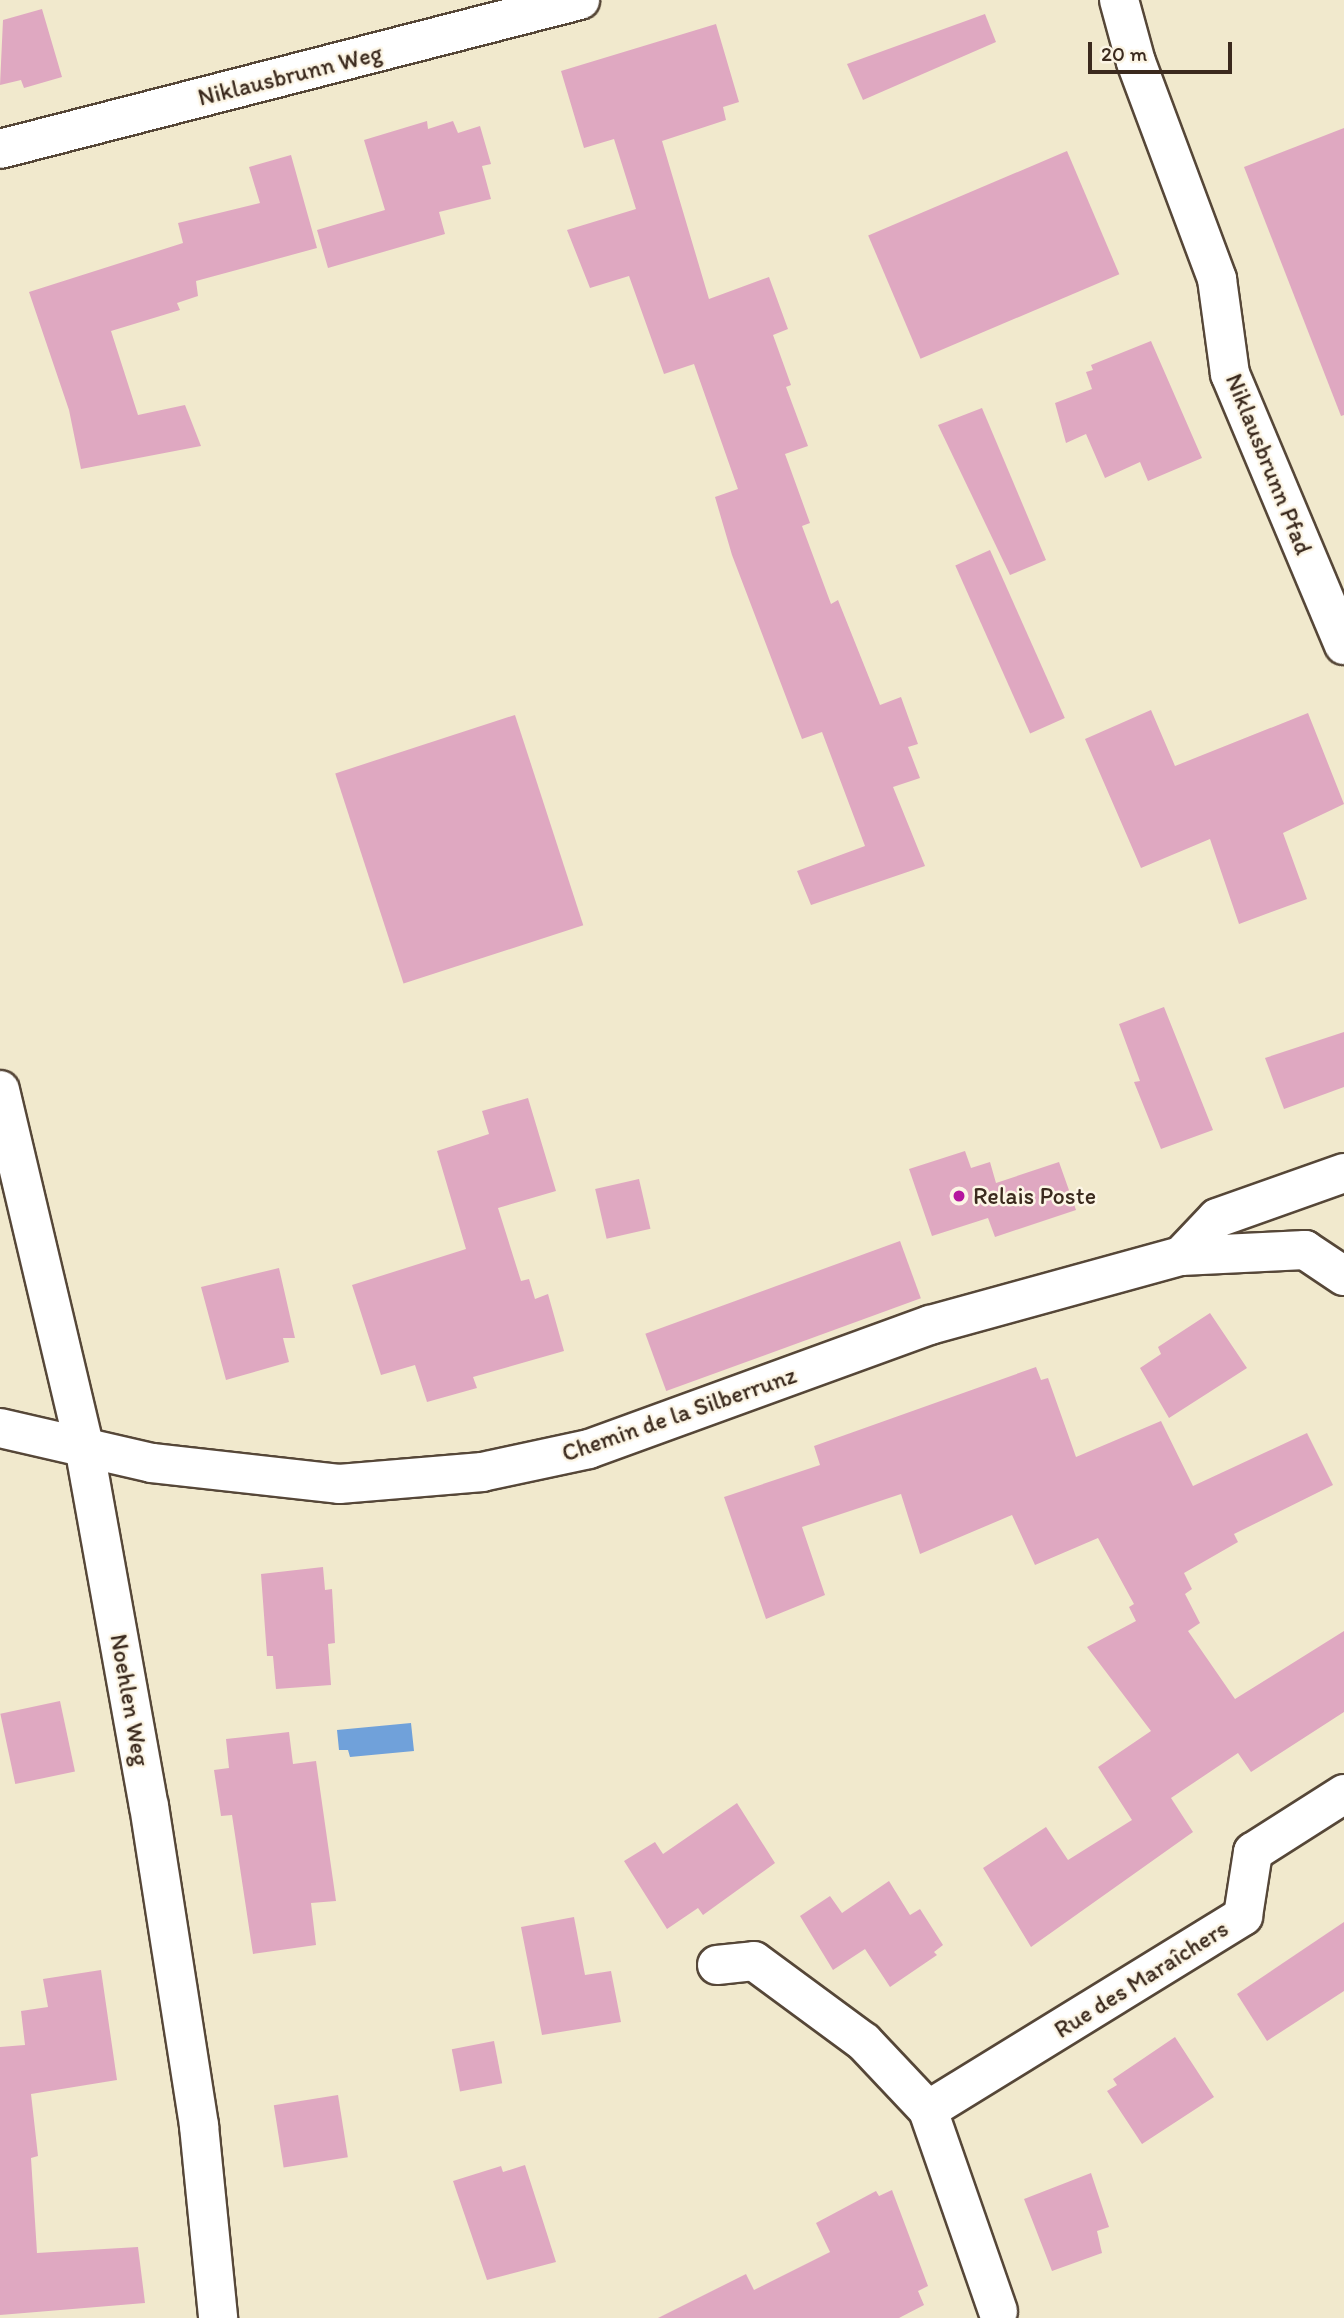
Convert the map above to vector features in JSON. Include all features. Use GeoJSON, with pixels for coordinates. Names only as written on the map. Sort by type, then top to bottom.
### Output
{"type":"FeatureCollection","features":[{"type":"Feature","properties":{"kind":"street","name":"Niklausbrunn Weg"},"geometry":{"type":"LineString","coordinates":[[0,149],[580,0]]}},
{"type":"Feature","properties":{"kind":"street","name":"Niklausbrunn Pfad"},"geometry":{"type":"LineString","coordinates":[[1119,0],[1136,62],[1217,279],[1230,374],[1344,645]]}},
{"type":"Feature","properties":{"kind":"street","name":"Noehlen Weg"},"geometry":{"type":"LineString","coordinates":[[0,1090],[84,1446],[149,1806],[197,2113],[218,2318]]}},
{"type":"Feature","properties":{"kind":"street"},"geometry":{"type":"LineString","coordinates":[[1327,1179],[1305,1250],[1344,1276]]}},
{"type":"Feature","properties":{"kind":"street"},"geometry":{"type":"LineString","coordinates":[[1181,1256],[1217,1218],[1327,1179]]}},
{"type":"Feature","properties":{"kind":"street","name":"Chemin de la Silberrunz"},"geometry":{"type":"LineString","coordinates":[[0,1428],[152,1464],[339,1484],[482,1472],[589,1449],[930,1325],[1181,1256],[1305,1250]]}},
{"type":"Feature","properties":{"kind":"street","name":"Rue des Maraîchers"},"geometry":{"type":"LineString","coordinates":[[928,2110],[1243,1916],[1253,1852],[1344,1794]]}},
{"type":"Feature","properties":{"kind":"street"},"geometry":{"type":"LineString","coordinates":[[717,1965],[754,1961],[864,2042],[928,2110],[998,2311]]}},
{"type":"Feature","properties":{"kind":"water"},"geometry":{"type":"Polygon","coordinates":[[[411,1723],[414,1751],[350,1757],[348,1750],[339,1750],[337,1730],[411,1723]]]}},
{"type":"Feature","properties":{"kind":"building"},"geometry":{"type":"Polygon","coordinates":[[[42,9],[62,77],[24,88],[21,80],[0,85],[3,20],[42,9]]]}},
{"type":"Feature","properties":{"kind":"building"},"geometry":{"type":"Polygon","coordinates":[[[985,14],[996,42],[863,100],[847,64],[985,14]]]}},
{"type":"Feature","properties":{"kind":"building"},"geometry":{"type":"Polygon","coordinates":[[[716,24],[739,102],[723,107],[726,120],[662,141],[709,299],[769,277],[788,329],[773,335],[791,385],[786,387],[808,446],[785,454],[810,523],[802,526],[831,604],[838,600],[880,705],[901,697],[918,744],[908,747],[920,778],[893,787],[925,866],[811,905],[797,871],[865,846],[822,732],[802,739],[732,555],[715,497],[738,489],[694,364],[664,374],[629,276],[590,288],[567,230],[636,209],[614,139],[584,148],[561,71],[716,24]]]}},
{"type":"Feature","properties":{"kind":"building"},"geometry":{"type":"Polygon","coordinates":[[[427,121],[428,129],[453,121],[458,133],[480,126],[491,164],[482,166],[491,199],[439,212],[445,234],[328,268],[317,230],[385,210],[364,140],[427,121]]]}},
{"type":"Feature","properties":{"kind":"building"},"geometry":{"type":"Polygon","coordinates":[[[1344,128],[1344,415],[1341,416],[1244,167],[1344,128]]]}},
{"type":"Feature","properties":{"kind":"building"},"geometry":{"type":"Polygon","coordinates":[[[1067,151],[1119,274],[921,359],[868,235],[1067,151]]]}},
{"type":"Feature","properties":{"kind":"building"},"geometry":{"type":"Polygon","coordinates":[[[291,155],[317,248],[196,281],[198,296],[177,303],[180,310],[111,331],[138,415],[185,405],[201,446],[81,469],[69,410],[29,292],[183,243],[178,223],[260,203],[249,167],[291,155]]]}},
{"type":"Feature","properties":{"kind":"building"},"geometry":{"type":"Polygon","coordinates":[[[1151,341],[1202,458],[1148,481],[1140,462],[1105,478],[1086,434],[1066,443],[1055,403],[1092,389],[1086,372],[1093,370],[1091,365],[1151,341]]]}},
{"type":"Feature","properties":{"kind":"building"},"geometry":{"type":"Polygon","coordinates":[[[982,408],[1046,560],[1010,575],[938,425],[982,408]]]}},
{"type":"Feature","properties":{"kind":"building"},"geometry":{"type":"Polygon","coordinates":[[[990,550],[1065,718],[1030,734],[955,565],[990,550]]]}},
{"type":"Feature","properties":{"kind":"building"},"geometry":{"type":"Polygon","coordinates":[[[1151,710],[1175,766],[1308,713],[1344,804],[1283,833],[1307,899],[1239,924],[1210,839],[1141,868],[1085,739],[1151,710]]]}},
{"type":"Feature","properties":{"kind":"building"},"geometry":{"type":"Polygon","coordinates":[[[515,715],[583,925],[404,984],[335,773],[515,715]]]}},
{"type":"Feature","properties":{"kind":"building"},"geometry":{"type":"Polygon","coordinates":[[[1164,1007],[1213,1130],[1161,1149],[1134,1082],[1140,1081],[1119,1024],[1164,1007]]]}},
{"type":"Feature","properties":{"kind":"building"},"geometry":{"type":"Polygon","coordinates":[[[1344,1032],[1344,1087],[1284,1109],[1265,1058],[1344,1032]]]}},
{"type":"Feature","properties":{"kind":"building"},"geometry":{"type":"Polygon","coordinates":[[[528,1098],[556,1191],[498,1208],[521,1281],[529,1279],[535,1299],[548,1294],[564,1351],[473,1377],[477,1388],[427,1402],[415,1365],[381,1375],[352,1285],[466,1249],[437,1151],[489,1134],[482,1111],[528,1098]]]}},
{"type":"Feature","properties":{"kind":"building"},"geometry":{"type":"Polygon","coordinates":[[[965,1151],[971,1168],[990,1162],[996,1183],[1059,1162],[1076,1210],[995,1237],[988,1218],[932,1236],[909,1169],[965,1151]]]}},
{"type":"Feature","properties":{"kind":"building"},"geometry":{"type":"Polygon","coordinates":[[[639,1179],[650,1229],[607,1239],[595,1189],[639,1179]]]}},
{"type":"Feature","properties":{"kind":"building"},"geometry":{"type":"Polygon","coordinates":[[[900,1241],[921,1298],[666,1391],[645,1334],[900,1241]]]}},
{"type":"Feature","properties":{"kind":"building"},"geometry":{"type":"Polygon","coordinates":[[[279,1268],[295,1338],[283,1338],[289,1362],[226,1380],[201,1287],[279,1268]]]}},
{"type":"Feature","properties":{"kind":"building"},"geometry":{"type":"Polygon","coordinates":[[[1210,1313],[1247,1368],[1169,1418],[1140,1368],[1161,1354],[1158,1347],[1210,1313]]]}},
{"type":"Feature","properties":{"kind":"building"},"geometry":{"type":"Polygon","coordinates":[[[1036,1367],[1041,1380],[1048,1378],[1076,1457],[1161,1421],[1193,1486],[1307,1433],[1333,1485],[1234,1534],[1238,1542],[1184,1573],[1192,1589],[1185,1594],[1200,1623],[1188,1631],[1235,1699],[1344,1631],[1344,1712],[1251,1772],[1238,1753],[1171,1798],[1193,1832],[1031,1947],[983,1868],[1046,1827],[1068,1860],[1132,1820],[1098,1767],[1151,1731],[1087,1647],[1136,1621],[1129,1607],[1134,1604],[1098,1538],[1035,1565],[1012,1515],[920,1554],[901,1494],[802,1527],[825,1595],[766,1619],[724,1497],[820,1465],[814,1446],[1036,1367]]]}},
{"type":"Feature","properties":{"kind":"building"},"geometry":{"type":"Polygon","coordinates":[[[323,1567],[325,1590],[332,1589],[335,1643],[328,1644],[331,1685],[276,1689],[273,1656],[267,1656],[261,1574],[323,1567]]]}},
{"type":"Feature","properties":{"kind":"building"},"geometry":{"type":"Polygon","coordinates":[[[60,1701],[75,1771],[15,1784],[0,1714],[60,1701]]]}},
{"type":"Feature","properties":{"kind":"building"},"geometry":{"type":"Polygon","coordinates":[[[289,1732],[293,1764],[316,1761],[336,1901],[311,1903],[316,1945],[253,1954],[232,1815],[221,1816],[214,1770],[229,1768],[226,1739],[289,1732]]]}},
{"type":"Feature","properties":{"kind":"building"},"geometry":{"type":"Polygon","coordinates":[[[737,1803],[775,1863],[703,1915],[698,1908],[667,1929],[624,1861],[655,1842],[663,1854],[737,1803]]]}},
{"type":"Feature","properties":{"kind":"building"},"geometry":{"type":"Polygon","coordinates":[[[889,1881],[910,1915],[920,1909],[943,1945],[934,1952],[937,1955],[890,1987],[865,1949],[833,1970],[800,1916],[830,1896],[842,1913],[889,1881]]]}},
{"type":"Feature","properties":{"kind":"building"},"geometry":{"type":"Polygon","coordinates":[[[574,1917],[585,1975],[611,1971],[621,2022],[542,2035],[521,1927],[574,1917]]]}},
{"type":"Feature","properties":{"kind":"building"},"geometry":{"type":"Polygon","coordinates":[[[1344,1922],[1344,1991],[1267,2041],[1237,1994],[1344,1922]]]}},
{"type":"Feature","properties":{"kind":"building"},"geometry":{"type":"Polygon","coordinates":[[[101,1970],[117,2080],[31,2094],[38,2156],[31,2158],[37,2253],[138,2247],[145,2303],[0,2315],[0,2047],[25,2045],[21,2011],[48,2007],[43,1979],[101,1970]]]}},
{"type":"Feature","properties":{"kind":"building"},"geometry":{"type":"Polygon","coordinates":[[[1175,2037],[1214,2097],[1142,2144],[1107,2091],[1117,2085],[1113,2079],[1175,2037]]]}},
{"type":"Feature","properties":{"kind":"building"},"geometry":{"type":"Polygon","coordinates":[[[494,2041],[502,2083],[460,2091],[452,2049],[494,2041]]]}},
{"type":"Feature","properties":{"kind":"building"},"geometry":{"type":"Polygon","coordinates":[[[338,2095],[348,2157],[284,2167],[274,2105],[338,2095]]]}},
{"type":"Feature","properties":{"kind":"building"},"geometry":{"type":"Polygon","coordinates":[[[525,2165],[556,2262],[487,2280],[453,2181],[501,2166],[503,2172],[525,2165]]]}},
{"type":"Feature","properties":{"kind":"building"},"geometry":{"type":"Polygon","coordinates":[[[1091,2173],[1109,2227],[1097,2231],[1102,2253],[1052,2271],[1024,2199],[1091,2173]]]}},
{"type":"Feature","properties":{"kind":"building"},"geometry":{"type":"Polygon","coordinates":[[[892,2190],[928,2286],[918,2291],[924,2305],[899,2318],[658,2318],[746,2274],[754,2290],[830,2252],[816,2223],[876,2191],[879,2196],[892,2190]]]}},
{"type":"Feature","properties":{"kind":"place","name":"Relais Poste"},"geometry":{"type":"Point","coordinates":[959,1196]}}]}
